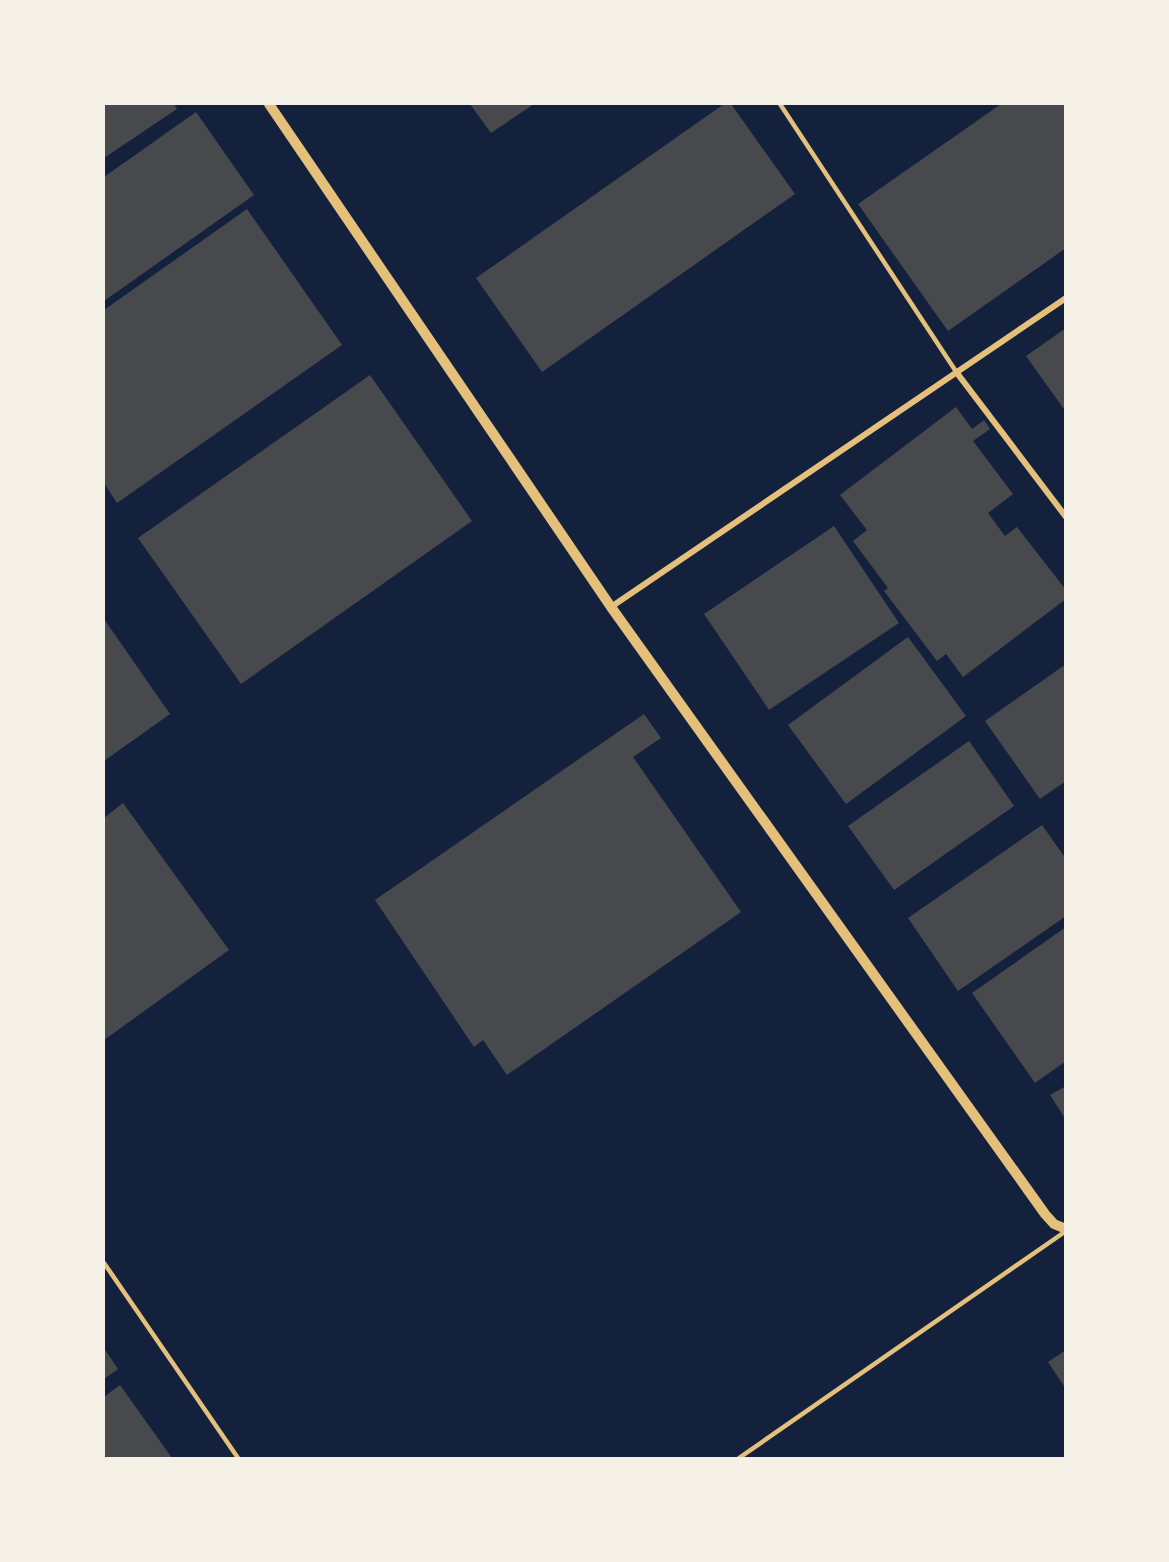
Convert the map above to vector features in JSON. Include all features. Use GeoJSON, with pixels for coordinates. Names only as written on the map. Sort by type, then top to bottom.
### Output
{"type":"FeatureCollection","features":[{"type":"Feature","properties":{"kind":"street"},"geometry":{"type":"LineString","coordinates":[[269,104],[611,607],[1045,1214],[1054,1224],[1065,1230]]}},
{"type":"Feature","properties":{"kind":"street"},"geometry":{"type":"LineString","coordinates":[[611,607],[1065,298]]}},
{"type":"Feature","properties":{"kind":"street"},"geometry":{"type":"LineString","coordinates":[[957,373],[1065,518]]}},
{"type":"Feature","properties":{"kind":"lane"},"geometry":{"type":"LineString","coordinates":[[780,104],[957,373]]}},
{"type":"Feature","properties":{"kind":"lane"},"geometry":{"type":"LineString","coordinates":[[739,1458],[1065,1230]]}},
{"type":"Feature","properties":{"kind":"lane"},"geometry":{"type":"LineString","coordinates":[[104,1263],[238,1458]]}},
{"type":"Feature","properties":{"kind":"building"},"geometry":{"type":"Polygon","coordinates":[[[104,104],[174,104],[177,109],[104,158],[104,104]]]}},
{"type":"Feature","properties":{"kind":"building"},"geometry":{"type":"Polygon","coordinates":[[[470,104],[534,104],[491,133],[470,104]]]}},
{"type":"Feature","properties":{"kind":"building"},"geometry":{"type":"Polygon","coordinates":[[[724,104],[731,104],[795,194],[542,372],[476,278],[724,104]]]}},
{"type":"Feature","properties":{"kind":"building"},"geometry":{"type":"Polygon","coordinates":[[[1001,104],[1066,104],[1066,248],[948,331],[858,204],[1001,104]]]}},
{"type":"Feature","properties":{"kind":"building"},"geometry":{"type":"Polygon","coordinates":[[[196,112],[254,195],[104,301],[104,177],[196,112]]]}},
{"type":"Feature","properties":{"kind":"building"},"geometry":{"type":"Polygon","coordinates":[[[247,209],[342,345],[117,503],[104,483],[104,310],[247,209]]]}},
{"type":"Feature","properties":{"kind":"building"},"geometry":{"type":"Polygon","coordinates":[[[1066,328],[1066,412],[1026,356],[1066,328]]]}},
{"type":"Feature","properties":{"kind":"building"},"geometry":{"type":"Polygon","coordinates":[[[370,375],[472,521],[241,684],[138,538],[370,375]]]}},
{"type":"Feature","properties":{"kind":"building"},"geometry":{"type":"Polygon","coordinates":[[[956,407],[972,429],[984,420],[990,429],[973,441],[1013,494],[988,513],[1005,536],[1017,527],[1066,590],[1066,599],[963,677],[946,654],[937,661],[884,591],[888,588],[853,541],[867,530],[840,495],[956,407]]]}},
{"type":"Feature","properties":{"kind":"building"},"geometry":{"type":"Polygon","coordinates":[[[834,526],[899,623],[769,710],[704,614],[834,526]]]}},
{"type":"Feature","properties":{"kind":"building"},"geometry":{"type":"Polygon","coordinates":[[[104,619],[170,714],[104,761],[104,619]]]}},
{"type":"Feature","properties":{"kind":"building"},"geometry":{"type":"Polygon","coordinates":[[[908,637],[966,716],[846,804],[788,725],[908,637]]]}},
{"type":"Feature","properties":{"kind":"building"},"geometry":{"type":"Polygon","coordinates":[[[1066,664],[1066,781],[1040,799],[985,721],[1066,664]]]}},
{"type":"Feature","properties":{"kind":"building"},"geometry":{"type":"Polygon","coordinates":[[[644,714],[661,738],[633,757],[741,912],[507,1075],[483,1040],[474,1047],[375,900],[644,714]]]}},
{"type":"Feature","properties":{"kind":"building"},"geometry":{"type":"Polygon","coordinates":[[[969,741],[1014,806],[894,890],[848,826],[969,741]]]}},
{"type":"Feature","properties":{"kind":"building"},"geometry":{"type":"Polygon","coordinates":[[[123,803],[229,950],[104,1040],[104,818],[123,803]]]}},
{"type":"Feature","properties":{"kind":"building"},"geometry":{"type":"Polygon","coordinates":[[[1042,825],[1066,859],[1066,916],[958,991],[908,918],[1042,825]]]}},
{"type":"Feature","properties":{"kind":"building"},"geometry":{"type":"Polygon","coordinates":[[[1066,927],[1066,1061],[1035,1083],[972,993],[1066,927]]]}},
{"type":"Feature","properties":{"kind":"building"},"geometry":{"type":"Polygon","coordinates":[[[1066,1086],[1066,1120],[1050,1095],[1066,1086]]]}},
{"type":"Feature","properties":{"kind":"building"},"geometry":{"type":"Polygon","coordinates":[[[104,1348],[118,1369],[104,1379],[104,1348]]]}},
{"type":"Feature","properties":{"kind":"building"},"geometry":{"type":"Polygon","coordinates":[[[1066,1350],[1066,1389],[1048,1362],[1066,1350]]]}},
{"type":"Feature","properties":{"kind":"building"},"geometry":{"type":"Polygon","coordinates":[[[120,1385],[172,1458],[107,1458],[104,1454],[104,1397],[120,1385]]]}}]}
